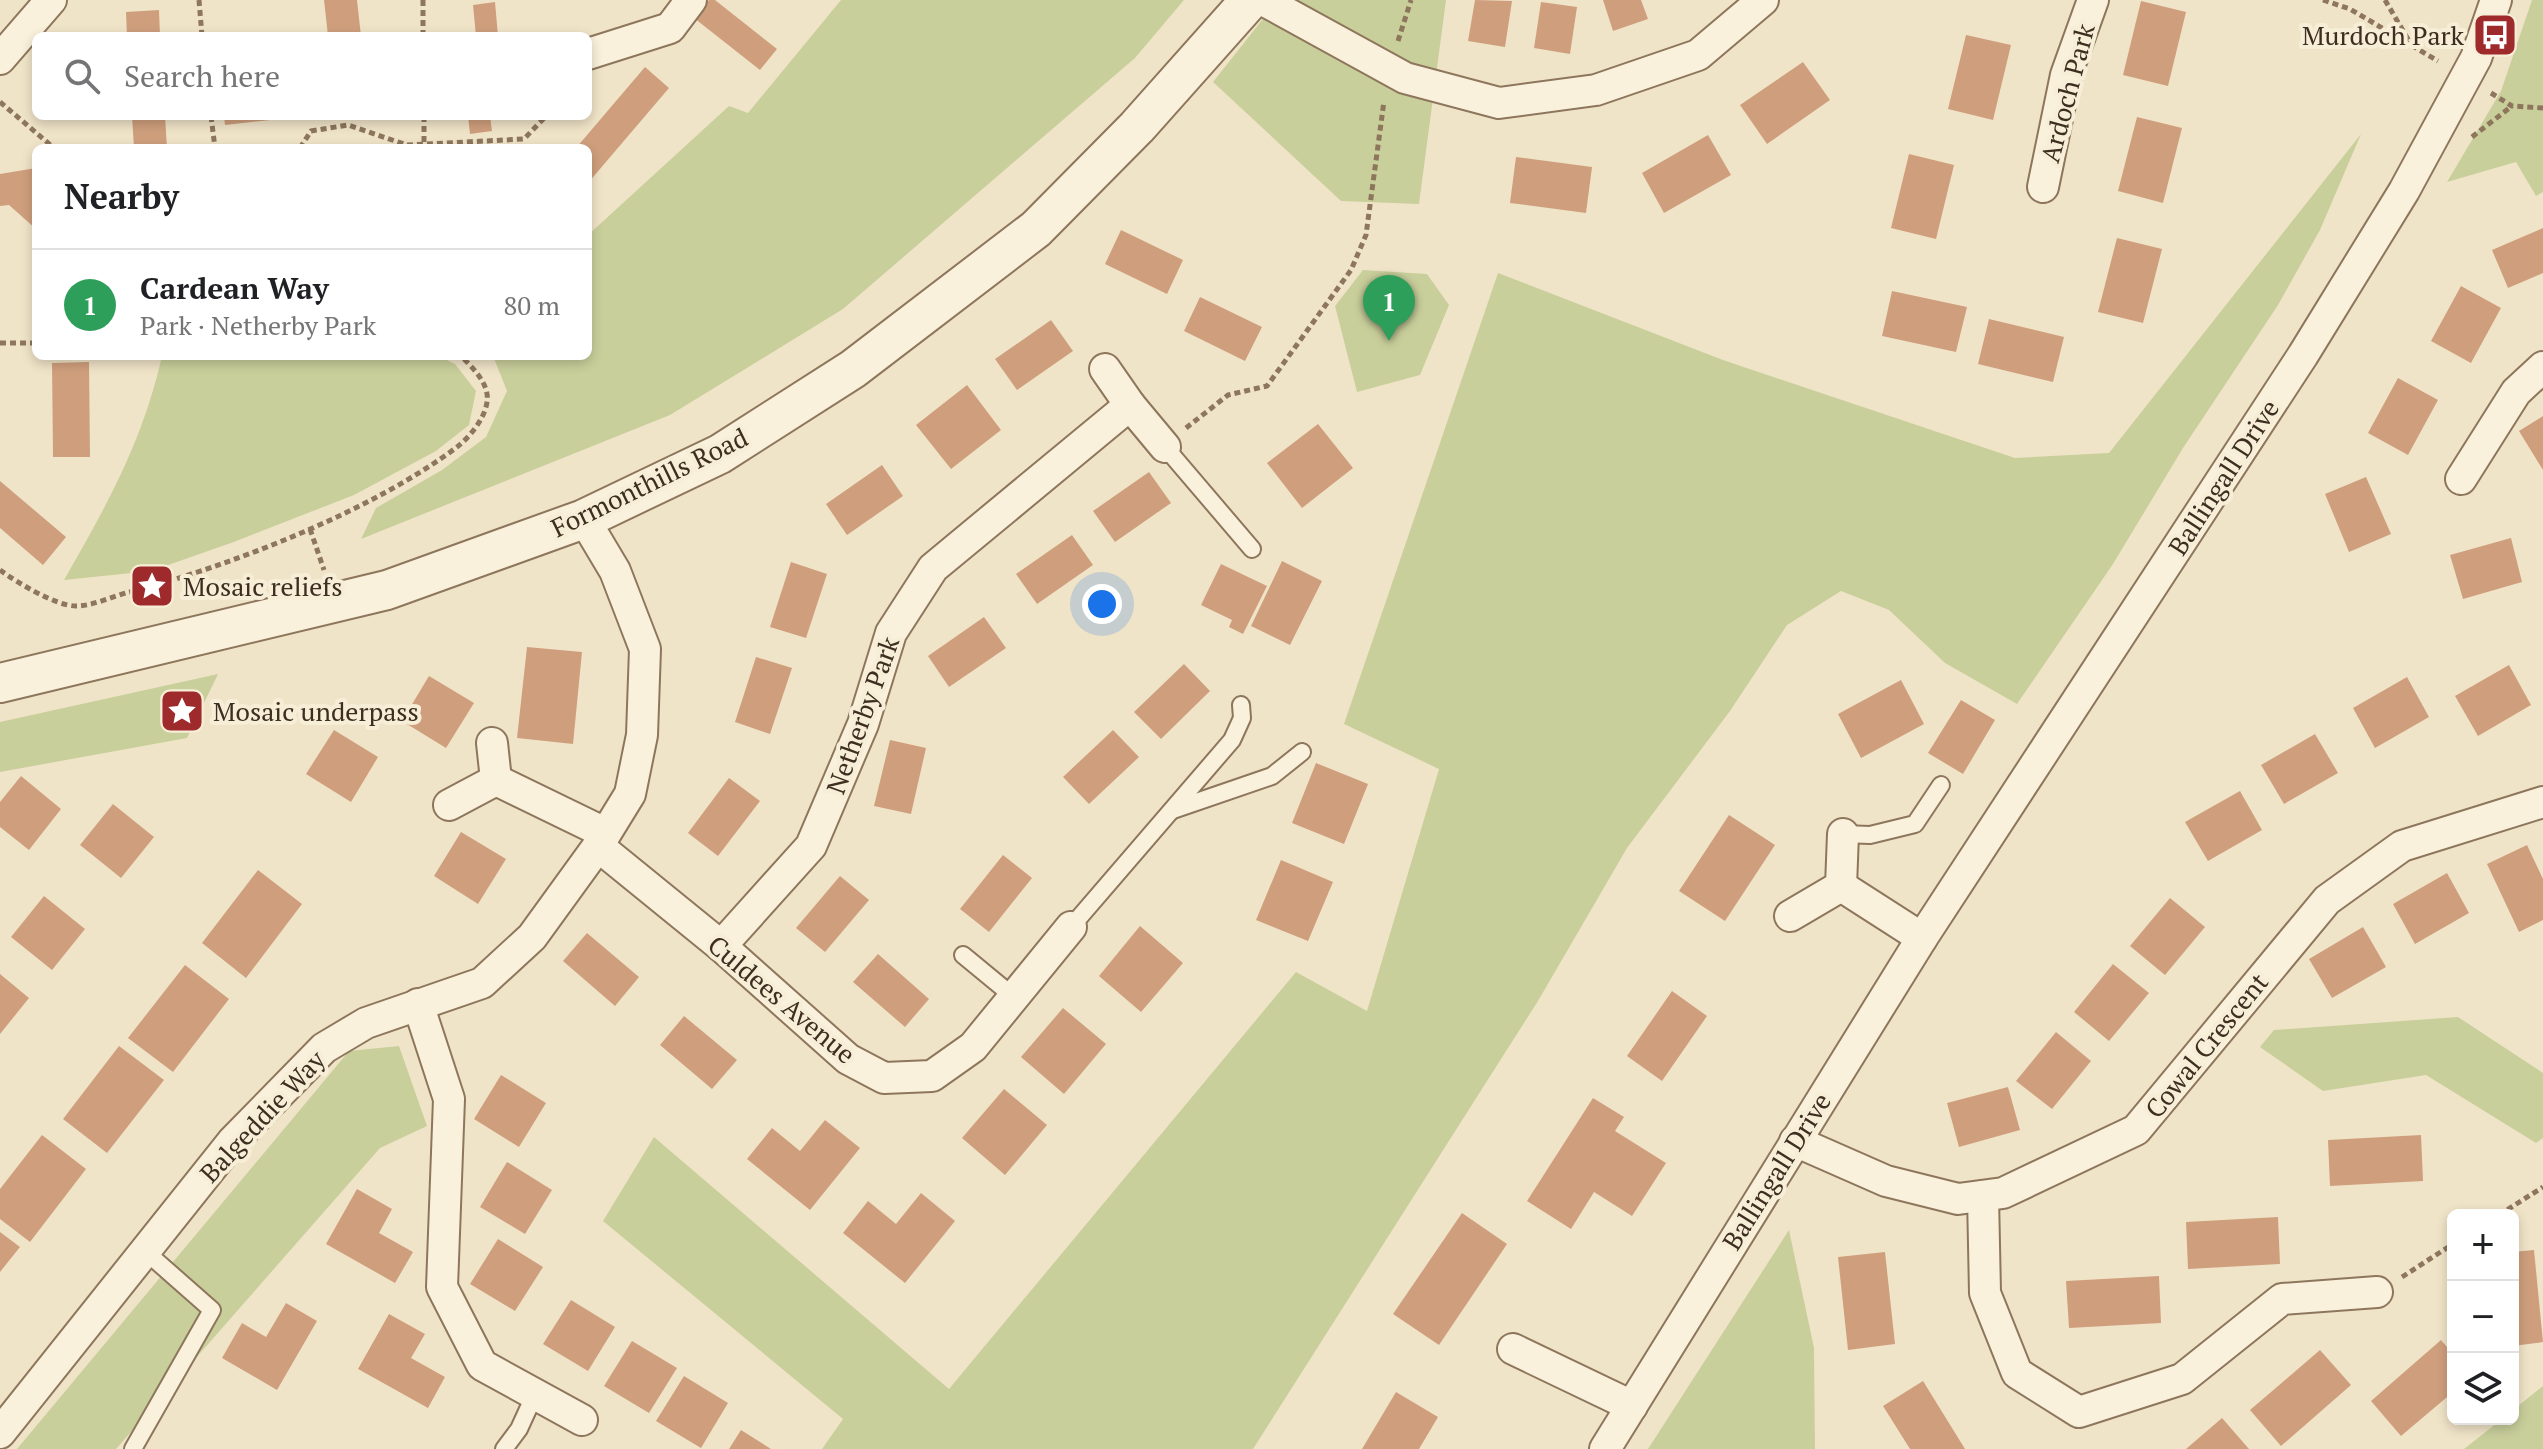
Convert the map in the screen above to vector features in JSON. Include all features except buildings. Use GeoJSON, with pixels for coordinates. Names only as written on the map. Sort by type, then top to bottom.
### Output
{"type":"FeatureCollection","features":[{"type":"Feature","properties":{"kind":"street"},"geometry":{"type":"LineString","coordinates":[[0,59],[51,0]]}},
{"type":"Feature","properties":{"kind":"street"},"geometry":{"type":"LineString","coordinates":[[592,53],[670,28],[691,0]]}},
{"type":"Feature","properties":{"kind":"street","name":"Formonthills Road"},"geometry":{"type":"LineString","coordinates":[[0,683],[387,590],[584,519],[720,454],[853,369],[1036,229],[1137,127],[1250,0]]}},
{"type":"Feature","properties":{"kind":"street"},"geometry":{"type":"LineString","coordinates":[[1263,0],[1405,78],[1499,103],[1596,90],[1698,55],[1763,0]]}},
{"type":"Feature","properties":{"kind":"street","name":"Ardoch Park"},"geometry":{"type":"LineString","coordinates":[[2043,187],[2066,75],[2093,0]]}},
{"type":"Feature","properties":{"kind":"street","name":"Ballingall Drive"},"geometry":{"type":"LineString","coordinates":[[1605,1449],[1922,938],[2303,355],[2404,191],[2465,78],[2496,0]]}},
{"type":"Feature","properties":{"kind":"street"},"geometry":{"type":"LineString","coordinates":[[2461,479],[2516,392],[2543,367]]}},
{"type":"Feature","properties":{"kind":"street"},"geometry":{"type":"LineString","coordinates":[[1105,369],[1165,447]]}},
{"type":"Feature","properties":{"kind":"street","name":"Netherby Park"},"geometry":{"type":"LineString","coordinates":[[721,946],[811,846],[863,724],[891,633],[933,568],[1130,405]]}},
{"type":"Feature","properties":{"kind":"street","name":"Balgeddie Way"},"geometry":{"type":"LineString","coordinates":[[0,1433],[232,1142],[324,1048],[366,1023],[482,983],[532,937],[601,840],[630,794],[642,735],[645,649],[615,571],[584,519]]}},
{"type":"Feature","properties":{"kind":"street"},"geometry":{"type":"LineString","coordinates":[[449,805],[496,780],[492,743]]}},
{"type":"Feature","properties":{"kind":"street","name":"Culdees Avenue"},"geometry":{"type":"LineString","coordinates":[[496,780],[601,840],[848,1059],[884,1078],[932,1076],[973,1047],[1071,927]]}},
{"type":"Feature","properties":{"kind":"street","name":"Cowal Crescent"},"geometry":{"type":"LineString","coordinates":[[1795,1141],[1886,1181],[1958,1199],[2003,1193],[2136,1130],[2327,900],[2402,846],[2543,802]]}},
{"type":"Feature","properties":{"kind":"street"},"geometry":{"type":"LineString","coordinates":[[1841,886],[1843,834]]}},
{"type":"Feature","properties":{"kind":"street"},"geometry":{"type":"LineString","coordinates":[[1841,886],[1922,938]]}},
{"type":"Feature","properties":{"kind":"street"},"geometry":{"type":"LineString","coordinates":[[1790,916],[1841,886]]}},
{"type":"Feature","properties":{"kind":"street"},"geometry":{"type":"LineString","coordinates":[[418,1004],[449,1099],[442,1287],[482,1365],[582,1420]]}},
{"type":"Feature","properties":{"kind":"street"},"geometry":{"type":"LineString","coordinates":[[1983,1196],[1985,1293],[2017,1373],[2079,1412],[2182,1379],[2282,1299],[2377,1292]]}},
{"type":"Feature","properties":{"kind":"street"},"geometry":{"type":"LineString","coordinates":[[1513,1349],[1632,1406]]}},
{"type":"Feature","properties":{"kind":"lane"},"geometry":{"type":"LineString","coordinates":[[1165,447],[1252,549]]}},
{"type":"Feature","properties":{"kind":"lane"},"geometry":{"type":"LineString","coordinates":[[1071,927],[1232,740],[1242,718],[1241,705]]}},
{"type":"Feature","properties":{"kind":"lane"},"geometry":{"type":"LineString","coordinates":[[1171,811],[1272,776],[1302,752]]}},
{"type":"Feature","properties":{"kind":"lane"},"geometry":{"type":"LineString","coordinates":[[1843,834],[1870,835],[1915,824],[1941,785]]}},
{"type":"Feature","properties":{"kind":"lane"},"geometry":{"type":"LineString","coordinates":[[963,955],[1014,997]]}},
{"type":"Feature","properties":{"kind":"lane"},"geometry":{"type":"LineString","coordinates":[[133,1449],[212,1310],[145,1251]]}},
{"type":"Feature","properties":{"kind":"lane"},"geometry":{"type":"LineString","coordinates":[[504,1449],[519,1429],[535,1394]]}},
{"type":"Feature","properties":{"kind":"path"},"geometry":{"type":"LineString","coordinates":[[199,0],[202,32]]}},
{"type":"Feature","properties":{"kind":"path"},"geometry":{"type":"LineString","coordinates":[[423,0],[423,32]]}},
{"type":"Feature","properties":{"kind":"path"},"geometry":{"type":"LineString","coordinates":[[1165,447],[1228,395],[1267,386],[1351,270],[1366,235],[1377,138],[1391,71],[1411,0]]}},
{"type":"Feature","properties":{"kind":"path"},"geometry":{"type":"LineString","coordinates":[[2323,0],[2350,9],[2465,78]]}},
{"type":"Feature","properties":{"kind":"path"},"geometry":{"type":"LineString","coordinates":[[2385,0],[2413,46]]}},
{"type":"Feature","properties":{"kind":"path"},"geometry":{"type":"LineString","coordinates":[[2494,95],[2512,106],[2543,108]]}},
{"type":"Feature","properties":{"kind":"path"},"geometry":{"type":"LineString","coordinates":[[0,102],[49,144]]}},
{"type":"Feature","properties":{"kind":"path"},"geometry":{"type":"LineString","coordinates":[[212,120],[214,144]]}},
{"type":"Feature","properties":{"kind":"path"},"geometry":{"type":"LineString","coordinates":[[424,120],[424,144],[524,139],[542,120]]}},
{"type":"Feature","properties":{"kind":"path"},"geometry":{"type":"LineString","coordinates":[[303,144],[311,131],[348,125],[401,144]]}},
{"type":"Feature","properties":{"kind":"path"},"geometry":{"type":"LineString","coordinates":[[0,343],[32,343]]}},
{"type":"Feature","properties":{"kind":"path"},"geometry":{"type":"LineString","coordinates":[[0,570],[20,585],[75,606],[152,586],[310,529],[357,506],[460,445],[479,423],[488,400],[479,375],[465,360]]}},
{"type":"Feature","properties":{"kind":"path"},"geometry":{"type":"LineString","coordinates":[[2508,1209],[2543,1187]]}},
{"type":"Feature","properties":{"kind":"path"},"geometry":{"type":"LineString","coordinates":[[2377,1292],[2447,1248]]}},
{"type":"Feature","properties":{"kind":"green space"},"geometry":{"type":"Polygon","coordinates":[[[841,0],[1184,0],[1135,58],[843,309],[670,415],[361,539],[376,508],[442,470],[486,437],[507,391],[495,360],[592,360],[592,231],[729,106],[748,113],[841,0]]]}},
{"type":"Feature","properties":{"kind":"green space"},"geometry":{"type":"Polygon","coordinates":[[[1278,0],[1446,0],[1419,204],[1341,201],[1213,82],[1278,0]]]}},
{"type":"Feature","properties":{"kind":"green space"},"geometry":{"type":"Polygon","coordinates":[[[2532,0],[2543,0],[2543,192],[2536,196],[2516,162],[2447,182],[2501,91],[2532,0]]]}},
{"type":"Feature","properties":{"kind":"green space"},"geometry":{"type":"Polygon","coordinates":[[[2361,134],[2320,230],[2278,305],[2183,448],[2113,564],[2017,704],[1945,663],[1889,610],[1841,591],[1787,625],[1730,711],[1627,848],[1538,1001],[1253,1449],[822,1449],[843,1419],[603,1221],[654,1137],[949,1389],[1296,972],[1367,1011],[1439,769],[1344,724],[1498,273],[1723,360],[2015,458],[2109,453],[2361,134]]]}},
{"type":"Feature","properties":{"kind":"green space"},"geometry":{"type":"Polygon","coordinates":[[[1363,270],[1427,274],[1449,305],[1420,375],[1357,392],[1335,306],[1363,270]]]}},
{"type":"Feature","properties":{"kind":"green space"},"geometry":{"type":"Polygon","coordinates":[[[161,360],[447,360],[455,364],[476,391],[469,425],[436,451],[354,495],[151,571],[64,580],[122,472],[161,360]]]}},
{"type":"Feature","properties":{"kind":"green space"},"geometry":{"type":"Polygon","coordinates":[[[218,674],[187,738],[0,772],[0,722],[218,674]]]}},
{"type":"Feature","properties":{"kind":"green space"},"geometry":{"type":"Polygon","coordinates":[[[2458,1017],[2543,1073],[2543,1138],[2536,1143],[2426,1075],[2323,1091],[2260,1047],[2274,1030],[2458,1017]]]}},
{"type":"Feature","properties":{"kind":"green space"},"geometry":{"type":"Polygon","coordinates":[[[399,1046],[427,1126],[380,1148],[116,1449],[17,1449],[349,1051],[399,1046]]]}},
{"type":"Feature","properties":{"kind":"green space"},"geometry":{"type":"Polygon","coordinates":[[[1789,1230],[1814,1348],[1815,1449],[1648,1449],[1789,1230]]]}},
{"type":"Feature","properties":{"kind":"green space"},"geometry":{"type":"Polygon","coordinates":[[[2543,1386],[2543,1449],[2464,1449],[2494,1425],[2519,1425],[2519,1405],[2543,1386]]]}},
{"type":"Feature","properties":{"kind":"place","name":"Murdoch Park"},"geometry":{"type":"Point","coordinates":[2495,35]}},
{"type":"Feature","properties":{"kind":"place","name":"Cardean Way"},"geometry":{"type":"Point","coordinates":[1389,341]}},
{"type":"Feature","properties":{"kind":"place","name":"Mosaic reliefs"},"geometry":{"type":"Point","coordinates":[152,586]}},
{"type":"Feature","properties":{"kind":"place","name":"Mosaic underpass"},"geometry":{"type":"Point","coordinates":[182,711]}}]}
